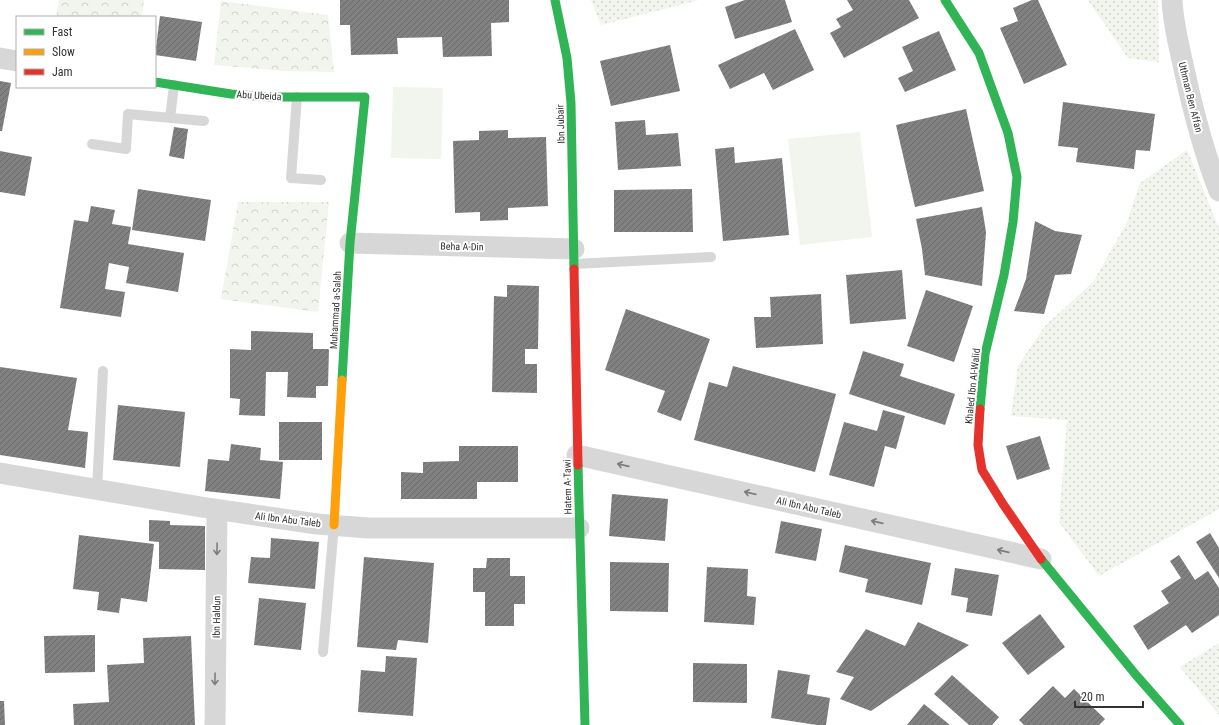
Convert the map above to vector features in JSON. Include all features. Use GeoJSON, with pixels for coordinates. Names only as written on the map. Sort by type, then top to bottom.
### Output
{"type":"FeatureCollection","features":[{"type":"Feature","properties":{"kind":"street","name":"Ibn Jubair"},"geometry":{"type":"LineString","coordinates":[[555,0],[567,58],[571,104],[574,256]]}},
{"type":"Feature","properties":{"kind":"street","name":"Khaled Ibn Al-Walid"},"geometry":{"type":"LineString","coordinates":[[945,0],[979,53],[1008,133],[1017,177],[1013,222],[1004,275],[985,354],[978,445],[982,470],[1003,504],[1042,559],[1136,675],[1180,725]]}},
{"type":"Feature","properties":{"kind":"street","name":"Uthman Ben Affan"},"geometry":{"type":"LineString","coordinates":[[1172,0],[1190,100],[1219,192]]}},
{"type":"Feature","properties":{"kind":"street"},"geometry":{"type":"LineString","coordinates":[[0,58],[16,61]]}},
{"type":"Feature","properties":{"kind":"street","name":"Abu Ubeida"},"geometry":{"type":"LineString","coordinates":[[156,82],[231,94],[270,98],[297,96],[365,97]]}},
{"type":"Feature","properties":{"kind":"street","name":"Muhammad a-Salah"},"geometry":{"type":"LineString","coordinates":[[334,525],[350,243],[365,97]]}},
{"type":"Feature","properties":{"kind":"street","name":"Beha A-Din"},"geometry":{"type":"LineString","coordinates":[[350,243],[574,256]]}},
{"type":"Feature","properties":{"kind":"street","name":"Hatem A-Tawi"},"geometry":{"type":"LineString","coordinates":[[574,256],[577,455],[585,725]]}},
{"type":"Feature","properties":{"kind":"street","name":"Ali Ibn Abu Taleb"},"geometry":{"type":"LineString","coordinates":[[577,455],[1042,559]]}},
{"type":"Feature","properties":{"kind":"street","name":"Ali Ibn Abu Taleb"},"geometry":{"type":"LineString","coordinates":[[0,473],[217,510],[334,525],[375,528],[579,528]]}},
{"type":"Feature","properties":{"kind":"street","name":"Ibn Haldun"},"geometry":{"type":"LineString","coordinates":[[215,725],[217,510]]}},
{"type":"Feature","properties":{"kind":"lane"},"geometry":{"type":"LineString","coordinates":[[170,118],[174,85]]}},
{"type":"Feature","properties":{"kind":"lane"},"geometry":{"type":"LineString","coordinates":[[297,96],[291,178],[321,180]]}},
{"type":"Feature","properties":{"kind":"lane"},"geometry":{"type":"LineString","coordinates":[[92,144],[126,149],[128,114],[204,121]]}},
{"type":"Feature","properties":{"kind":"lane"},"geometry":{"type":"LineString","coordinates":[[574,256],[711,257]]}},
{"type":"Feature","properties":{"kind":"lane"},"geometry":{"type":"LineString","coordinates":[[97,490],[103,371]]}},
{"type":"Feature","properties":{"kind":"lane"},"geometry":{"type":"LineString","coordinates":[[323,652],[334,525]]}},
{"type":"Feature","properties":{"kind":"green space"},"geometry":{"type":"Polygon","coordinates":[[[59,0],[144,0],[142,16],[56,16],[59,0]]]}},
{"type":"Feature","properties":{"kind":"green space"},"geometry":{"type":"Polygon","coordinates":[[[591,0],[699,0],[601,25],[591,0]]]}},
{"type":"Feature","properties":{"kind":"green space"},"geometry":{"type":"Polygon","coordinates":[[[1088,0],[1158,0],[1159,62],[1128,58],[1088,0]]]}},
{"type":"Feature","properties":{"kind":"green space"},"geometry":{"type":"Polygon","coordinates":[[[221,1],[328,15],[334,72],[285,71],[214,65],[221,1]]]}},
{"type":"Feature","properties":{"kind":"green space"},"geometry":{"type":"Polygon","coordinates":[[[393,87],[443,88],[441,159],[391,158],[393,87]]]}},
{"type":"Feature","properties":{"kind":"green space"},"geometry":{"type":"Polygon","coordinates":[[[860,132],[872,237],[800,245],[788,139],[860,132]]]}},
{"type":"Feature","properties":{"kind":"green space"},"geometry":{"type":"Polygon","coordinates":[[[1187,150],[1219,228],[1219,509],[1099,576],[1059,522],[1067,420],[1011,416],[1018,366],[1045,326],[1094,281],[1127,222],[1140,183],[1187,150]]]}},
{"type":"Feature","properties":{"kind":"green space"},"geometry":{"type":"Polygon","coordinates":[[[238,202],[329,202],[318,312],[221,299],[238,202]]]}},
{"type":"Feature","properties":{"kind":"green space"},"geometry":{"type":"Polygon","coordinates":[[[1219,643],[1219,715],[1180,667],[1219,643]]]}},
{"type":"Feature","properties":{"kind":"building"},"geometry":{"type":"Polygon","coordinates":[[[340,0],[509,0],[509,22],[491,23],[492,56],[443,57],[442,37],[397,38],[398,54],[351,55],[350,25],[340,25],[340,0]]]}},
{"type":"Feature","properties":{"kind":"building"},"geometry":{"type":"Polygon","coordinates":[[[745,0],[785,0],[792,22],[735,39],[725,7],[745,0]]]}},
{"type":"Feature","properties":{"kind":"building"},"geometry":{"type":"Polygon","coordinates":[[[847,0],[909,0],[919,18],[844,58],[830,33],[841,27],[836,19],[853,10],[847,0]]]}},
{"type":"Feature","properties":{"kind":"building"},"geometry":{"type":"Polygon","coordinates":[[[1032,0],[1038,0],[1067,65],[1024,84],[1000,28],[1018,21],[1013,8],[1032,0]]]}},
{"type":"Feature","properties":{"kind":"building"},"geometry":{"type":"Polygon","coordinates":[[[160,16],[202,22],[196,61],[156,55],[160,16]]]}},
{"type":"Feature","properties":{"kind":"building"},"geometry":{"type":"Polygon","coordinates":[[[795,29],[814,70],[773,90],[764,73],[730,89],[718,65],[795,29]]]}},
{"type":"Feature","properties":{"kind":"building"},"geometry":{"type":"Polygon","coordinates":[[[939,31],[956,70],[905,92],[898,78],[913,71],[902,47],[939,31]]]}},
{"type":"Feature","properties":{"kind":"building"},"geometry":{"type":"Polygon","coordinates":[[[670,45],[680,91],[611,106],[600,61],[670,45]]]}},
{"type":"Feature","properties":{"kind":"building"},"geometry":{"type":"Polygon","coordinates":[[[0,81],[11,83],[2,131],[0,131],[0,81]]]}},
{"type":"Feature","properties":{"kind":"building"},"geometry":{"type":"Polygon","coordinates":[[[1063,102],[1155,114],[1150,151],[1136,150],[1134,169],[1076,162],[1078,148],[1058,146],[1063,102]]]}},
{"type":"Feature","properties":{"kind":"building"},"geometry":{"type":"Polygon","coordinates":[[[966,109],[984,191],[915,207],[896,125],[966,109]]]}},
{"type":"Feature","properties":{"kind":"building"},"geometry":{"type":"Polygon","coordinates":[[[645,120],[646,135],[678,133],[681,166],[618,170],[615,122],[645,120]]]}},
{"type":"Feature","properties":{"kind":"building"},"geometry":{"type":"Polygon","coordinates":[[[174,127],[188,129],[184,159],[169,156],[174,127]]]}},
{"type":"Feature","properties":{"kind":"building"},"geometry":{"type":"Polygon","coordinates":[[[508,130],[508,138],[546,137],[548,206],[508,208],[508,220],[480,221],[480,212],[455,213],[453,141],[479,140],[479,131],[508,130]]]}},
{"type":"Feature","properties":{"kind":"building"},"geometry":{"type":"Polygon","coordinates":[[[734,147],[735,163],[782,158],[789,235],[723,241],[715,149],[734,147]]]}},
{"type":"Feature","properties":{"kind":"building"},"geometry":{"type":"Polygon","coordinates":[[[0,151],[32,157],[25,196],[0,192],[0,151]]]}},
{"type":"Feature","properties":{"kind":"building"},"geometry":{"type":"Polygon","coordinates":[[[138,189],[211,200],[205,241],[132,230],[138,189]]]}},
{"type":"Feature","properties":{"kind":"building"},"geometry":{"type":"Polygon","coordinates":[[[692,189],[693,232],[614,232],[614,190],[692,189]]]}},
{"type":"Feature","properties":{"kind":"building"},"geometry":{"type":"Polygon","coordinates":[[[91,206],[115,210],[112,224],[131,227],[128,244],[184,253],[178,292],[126,283],[129,267],[109,263],[105,289],[125,292],[121,317],[60,308],[74,220],[88,222],[91,206]]]}},
{"type":"Feature","properties":{"kind":"building"},"geometry":{"type":"Polygon","coordinates":[[[982,207],[986,232],[982,286],[925,275],[916,219],[982,207]]]}},
{"type":"Feature","properties":{"kind":"building"},"geometry":{"type":"Polygon","coordinates":[[[1035,221],[1055,231],[1082,235],[1071,274],[1055,275],[1044,314],[1014,311],[1026,279],[1035,221]]]}},
{"type":"Feature","properties":{"kind":"building"},"geometry":{"type":"Polygon","coordinates":[[[902,270],[906,319],[850,324],[846,275],[902,270]]]}},
{"type":"Feature","properties":{"kind":"building"},"geometry":{"type":"Polygon","coordinates":[[[507,285],[539,286],[538,349],[525,349],[525,364],[537,364],[537,393],[492,392],[494,296],[507,297],[507,285]]]}},
{"type":"Feature","properties":{"kind":"building"},"geometry":{"type":"Polygon","coordinates":[[[926,290],[973,306],[954,362],[907,346],[926,290]]]}},
{"type":"Feature","properties":{"kind":"building"},"geometry":{"type":"Polygon","coordinates":[[[821,294],[823,344],[756,348],[754,317],[771,317],[770,297],[821,294]]]}},
{"type":"Feature","properties":{"kind":"building"},"geometry":{"type":"Polygon","coordinates":[[[626,309],[710,339],[681,421],[657,412],[665,391],[605,370],[626,309]]]}},
{"type":"Feature","properties":{"kind":"building"},"geometry":{"type":"Polygon","coordinates":[[[251,331],[313,333],[313,349],[329,349],[328,386],[316,386],[316,398],[287,397],[288,372],[266,372],[265,416],[239,415],[240,399],[230,398],[230,349],[251,350],[251,331]]]}},
{"type":"Feature","properties":{"kind":"building"},"geometry":{"type":"Polygon","coordinates":[[[863,351],[904,364],[900,376],[955,394],[945,425],[849,394],[863,351]]]}},
{"type":"Feature","properties":{"kind":"building"},"geometry":{"type":"Polygon","coordinates":[[[733,366],[836,394],[815,472],[694,440],[709,382],[727,387],[733,366]]]}},
{"type":"Feature","properties":{"kind":"building"},"geometry":{"type":"Polygon","coordinates":[[[0,367],[77,378],[68,430],[88,432],[85,468],[0,455],[0,367]]]}},
{"type":"Feature","properties":{"kind":"building"},"geometry":{"type":"Polygon","coordinates":[[[118,405],[185,412],[180,467],[113,460],[118,405]]]}},
{"type":"Feature","properties":{"kind":"building"},"geometry":{"type":"Polygon","coordinates":[[[883,410],[905,416],[896,449],[885,446],[874,487],[829,475],[844,422],[877,431],[883,410]]]}},
{"type":"Feature","properties":{"kind":"building"},"geometry":{"type":"Polygon","coordinates":[[[279,422],[322,422],[322,460],[279,460],[279,422]]]}},
{"type":"Feature","properties":{"kind":"building"},"geometry":{"type":"Polygon","coordinates":[[[1040,436],[1050,469],[1017,480],[1006,446],[1040,436]]]}},
{"type":"Feature","properties":{"kind":"building"},"geometry":{"type":"Polygon","coordinates":[[[231,444],[261,448],[260,460],[283,462],[280,499],[205,491],[208,459],[229,461],[231,444]]]}},
{"type":"Feature","properties":{"kind":"building"},"geometry":{"type":"Polygon","coordinates":[[[459,446],[518,446],[518,482],[477,482],[477,499],[401,499],[401,472],[423,473],[423,462],[459,461],[459,446]]]}},
{"type":"Feature","properties":{"kind":"building"},"geometry":{"type":"Polygon","coordinates":[[[612,494],[668,499],[665,541],[609,536],[612,494]]]}},
{"type":"Feature","properties":{"kind":"building"},"geometry":{"type":"Polygon","coordinates":[[[149,520],[170,521],[170,525],[205,526],[205,570],[159,569],[159,542],[149,541],[149,520]]]}},
{"type":"Feature","properties":{"kind":"building"},"geometry":{"type":"Polygon","coordinates":[[[781,521],[822,529],[816,561],[775,553],[781,521]]]}},
{"type":"Feature","properties":{"kind":"building"},"geometry":{"type":"Polygon","coordinates":[[[1210,533],[1219,548],[1219,578],[1196,542],[1210,533]]]}},
{"type":"Feature","properties":{"kind":"building"},"geometry":{"type":"Polygon","coordinates":[[[79,535],[154,544],[147,602],[121,598],[119,613],[97,610],[99,592],[73,589],[79,535]]]}},
{"type":"Feature","properties":{"kind":"building"},"geometry":{"type":"Polygon","coordinates":[[[271,538],[319,542],[315,589],[248,583],[251,557],[270,558],[271,538]]]}},
{"type":"Feature","properties":{"kind":"building"},"geometry":{"type":"Polygon","coordinates":[[[845,545],[931,563],[922,605],[865,592],[868,579],[839,572],[845,545]]]}},
{"type":"Feature","properties":{"kind":"building"},"geometry":{"type":"Polygon","coordinates":[[[1179,555],[1195,580],[1208,571],[1219,588],[1219,615],[1192,633],[1186,625],[1148,650],[1133,626],[1169,603],[1161,591],[1181,578],[1170,561],[1179,555]]]}},
{"type":"Feature","properties":{"kind":"building"},"geometry":{"type":"Polygon","coordinates":[[[364,557],[434,563],[428,643],[398,640],[396,650],[357,647],[364,557]]]}},
{"type":"Feature","properties":{"kind":"building"},"geometry":{"type":"Polygon","coordinates":[[[487,558],[510,558],[510,576],[525,576],[525,604],[514,604],[514,626],[485,626],[485,592],[473,592],[473,568],[486,568],[487,558]]]}},
{"type":"Feature","properties":{"kind":"building"},"geometry":{"type":"Polygon","coordinates":[[[610,562],[669,563],[668,612],[610,611],[610,562]]]}},
{"type":"Feature","properties":{"kind":"building"},"geometry":{"type":"Polygon","coordinates":[[[707,567],[748,569],[747,596],[756,597],[754,625],[704,622],[707,567]]]}},
{"type":"Feature","properties":{"kind":"building"},"geometry":{"type":"Polygon","coordinates":[[[955,568],[999,575],[992,616],[966,612],[968,598],[951,595],[955,568]]]}},
{"type":"Feature","properties":{"kind":"building"},"geometry":{"type":"Polygon","coordinates":[[[259,598],[306,603],[301,650],[254,645],[259,598]]]}},
{"type":"Feature","properties":{"kind":"building"},"geometry":{"type":"Polygon","coordinates":[[[1040,614],[1065,647],[1028,675],[1002,643],[1040,614]]]}},
{"type":"Feature","properties":{"kind":"building"},"geometry":{"type":"Polygon","coordinates":[[[918,622],[969,645],[871,711],[840,699],[854,677],[836,672],[866,629],[905,646],[918,622]]]}},
{"type":"Feature","properties":{"kind":"building"},"geometry":{"type":"Polygon","coordinates":[[[95,635],[95,672],[45,673],[44,636],[95,635]]]}},
{"type":"Feature","properties":{"kind":"building"},"geometry":{"type":"Polygon","coordinates":[[[191,636],[195,725],[74,725],[73,704],[109,702],[107,665],[144,663],[143,638],[191,636]]]}},
{"type":"Feature","properties":{"kind":"building"},"geometry":{"type":"Polygon","coordinates":[[[386,656],[417,658],[413,716],[358,712],[361,670],[385,672],[386,656]]]}},
{"type":"Feature","properties":{"kind":"building"},"geometry":{"type":"Polygon","coordinates":[[[693,663],[747,664],[747,703],[693,702],[693,663]]]}},
{"type":"Feature","properties":{"kind":"building"},"geometry":{"type":"Polygon","coordinates":[[[778,670],[810,675],[807,694],[830,698],[826,725],[771,718],[778,670]]]}},
{"type":"Feature","properties":{"kind":"building"},"geometry":{"type":"Polygon","coordinates":[[[952,675],[999,717],[992,725],[969,725],[934,694],[952,675]]]}},
{"type":"Feature","properties":{"kind":"building"},"geometry":{"type":"Polygon","coordinates":[[[1053,686],[1065,698],[1074,689],[1105,719],[1099,725],[1024,725],[1019,720],[1053,686]]]}},
{"type":"Feature","properties":{"kind":"building"},"geometry":{"type":"Polygon","coordinates":[[[0,701],[4,701],[5,725],[0,725],[0,701]]]}},
{"type":"Feature","properties":{"kind":"building"},"geometry":{"type":"Polygon","coordinates":[[[924,704],[950,725],[907,725],[924,704]]]}},
{"type":"Feature","properties":{"kind":"traffic: fast"},"geometry":{"type":"LineString","coordinates":[[555,0],[567,58],[571,103],[574,269]]}},
{"type":"Feature","properties":{"kind":"traffic: fast"},"geometry":{"type":"LineString","coordinates":[[945,0],[979,53],[1008,133],[1017,177],[1013,222],[1004,275],[985,354],[980,409]]}},
{"type":"Feature","properties":{"kind":"traffic: fast"},"geometry":{"type":"LineString","coordinates":[[156,82],[231,94],[270,97],[365,97],[350,243],[342,380]]}},
{"type":"Feature","properties":{"kind":"traffic: fast"},"geometry":{"type":"LineString","coordinates":[[578,465],[585,725]]}},
{"type":"Feature","properties":{"kind":"traffic: fast"},"geometry":{"type":"LineString","coordinates":[[1041,559],[1136,675],[1180,725]]}},
{"type":"Feature","properties":{"kind":"traffic: slow"},"geometry":{"type":"LineString","coordinates":[[334,525],[342,380]]}},
{"type":"Feature","properties":{"kind":"traffic: jam"},"geometry":{"type":"LineString","coordinates":[[574,269],[578,465]]}},
{"type":"Feature","properties":{"kind":"traffic: jam"},"geometry":{"type":"LineString","coordinates":[[980,409],[978,445],[982,470],[1003,504],[1041,559]]}}]}
